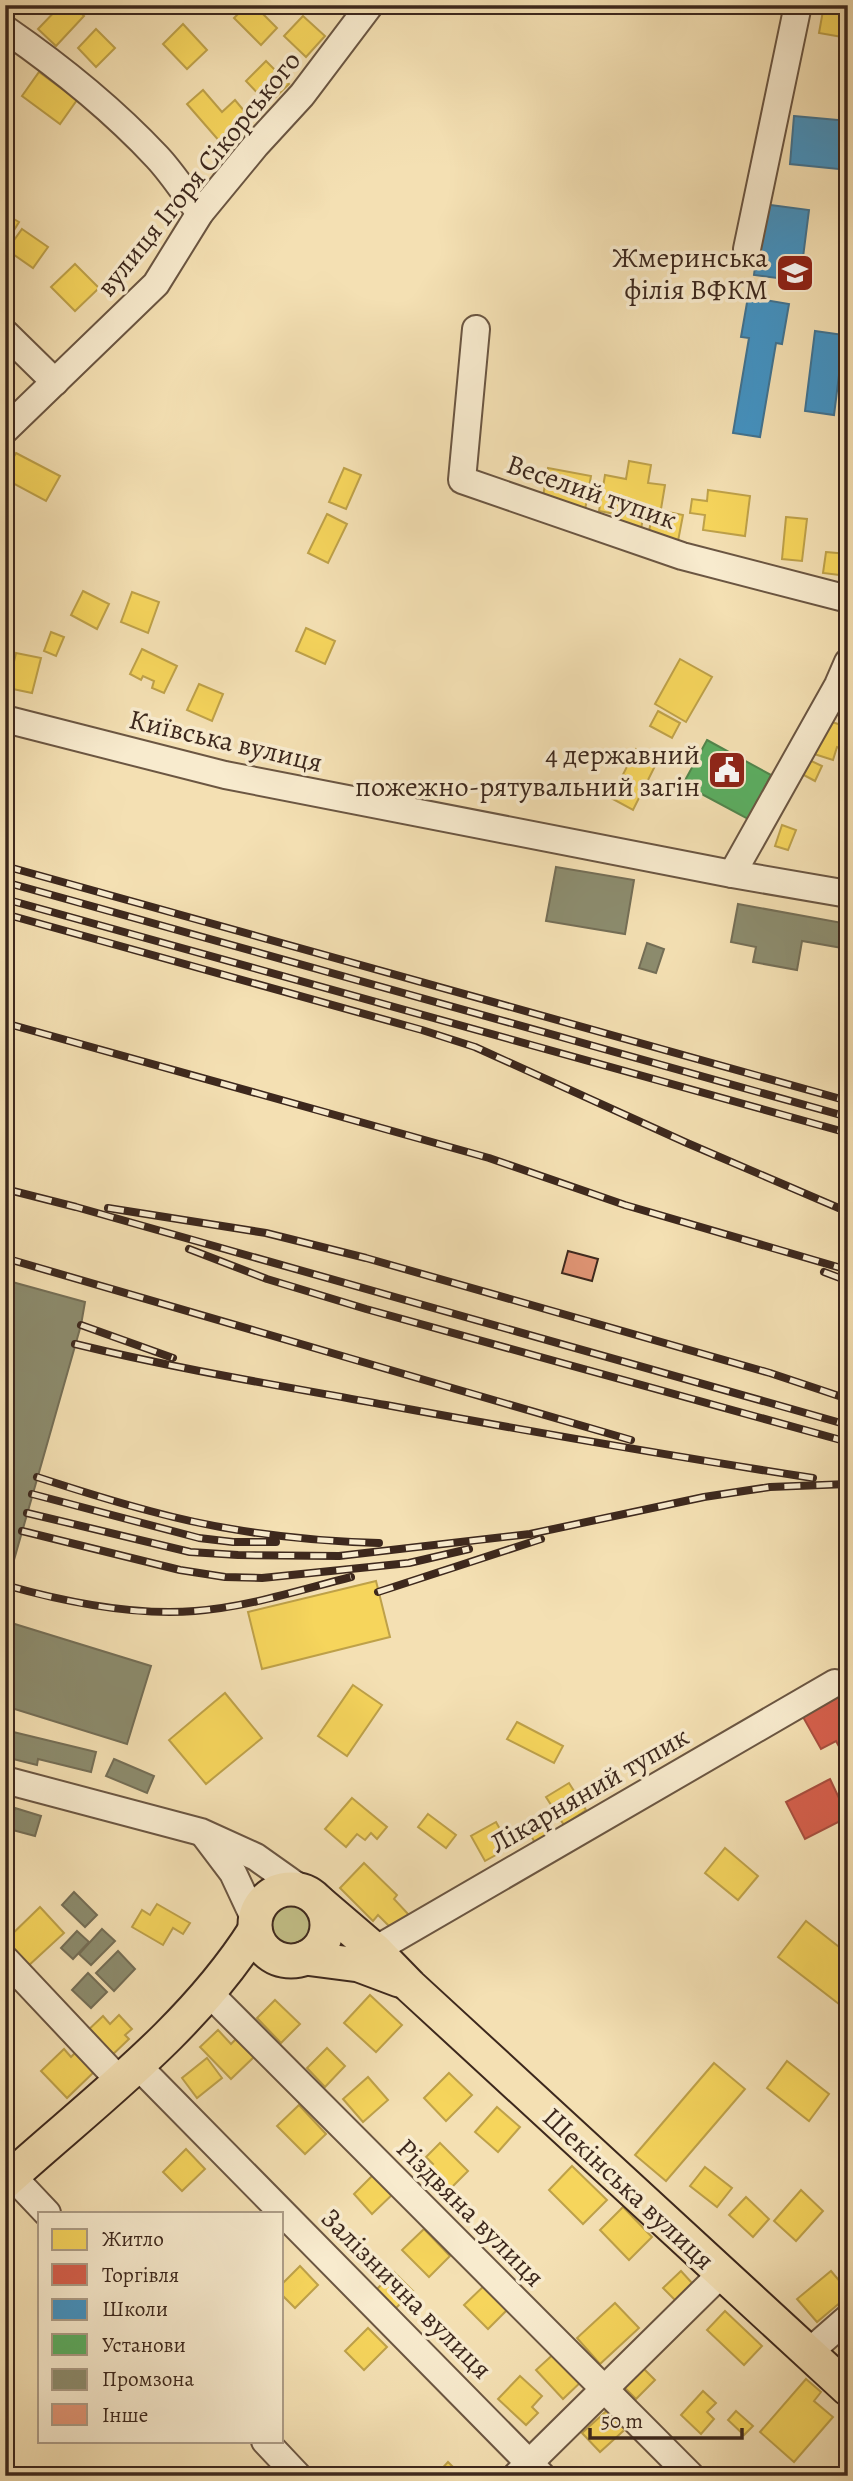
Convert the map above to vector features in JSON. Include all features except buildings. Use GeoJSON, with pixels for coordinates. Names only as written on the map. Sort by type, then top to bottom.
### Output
{"type":"FeatureCollection","features":[{"type":"Feature","properties":{"kind":"main road"},"geometry":{"type":"LineString","coordinates":[[7,2175],[48,2144],[129,2073],[208,1992],[241,1952],[255,1925],[261,1903],[276,1891],[295,1888],[312,1896],[327,1919],[327,1929],[320,1946],[296,1959],[251,1972],[208,1992]]}},
{"type":"Feature","properties":{"kind":"main road","name":"Шекінська вулиця"},"geometry":{"type":"LineString","coordinates":[[312,1896],[375,1950],[410,1986],[848,2389]]}},
{"type":"Feature","properties":{"kind":"main road"},"geometry":{"type":"LineString","coordinates":[[255,1925],[262,1947],[269,1954],[296,1959]]}},
{"type":"Feature","properties":{"kind":"main road","name":"Шекінська вулиця"},"geometry":{"type":"LineString","coordinates":[[296,1959],[359,1965],[410,1986]]}},
{"type":"Feature","properties":{"kind":"street","name":"вулиця Ігоря Сікорського"},"geometry":{"type":"LineString","coordinates":[[5,430],[156,284],[200,213],[302,94],[370,5]]}},
{"type":"Feature","properties":{"kind":"street"},"geometry":{"type":"LineString","coordinates":[[747,250],[798,5]]}},
{"type":"Feature","properties":{"kind":"street"},"geometry":{"type":"LineString","coordinates":[[5,29],[49,59],[96,99],[159,159],[200,213]]}},
{"type":"Feature","properties":{"kind":"street","name":"Веселий тупик"},"geometry":{"type":"LineString","coordinates":[[476,328],[462,480],[682,556],[848,599]]}},
{"type":"Feature","properties":{"kind":"street"},"geometry":{"type":"LineString","coordinates":[[5,333],[55,382]]}},
{"type":"Feature","properties":{"kind":"street"},"geometry":{"type":"LineString","coordinates":[[732,874],[838,685],[848,662]]}},
{"type":"Feature","properties":{"kind":"street","name":"Київська вулиця"},"geometry":{"type":"LineString","coordinates":[[5,719],[225,775],[732,874],[848,894]]}},
{"type":"Feature","properties":{"kind":"street","name":"Лікарняний тупик"},"geometry":{"type":"LineString","coordinates":[[375,1950],[835,1683]]}},
{"type":"Feature","properties":{"kind":"street","name":"Шекінська вулиця"},"geometry":{"type":"LineString","coordinates":[[5,1780],[201,1832],[256,1857],[312,1896]]}},
{"type":"Feature","properties":{"kind":"street"},"geometry":{"type":"LineString","coordinates":[[201,1832],[233,1873],[255,1925]]}},
{"type":"Feature","properties":{"kind":"street","name":"Залізнична вулиця"},"geometry":{"type":"LineString","coordinates":[[5,1959],[129,2073],[269,2212]]}},
{"type":"Feature","properties":{"kind":"street","name":"Різдвяна вулиця"},"geometry":{"type":"LineString","coordinates":[[208,1992],[691,2476]]}},
{"type":"Feature","properties":{"kind":"street"},"geometry":{"type":"LineString","coordinates":[[7,2175],[46,2212]]}},
{"type":"Feature","properties":{"kind":"street","name":"Залізнична вулиця"},"geometry":{"type":"LineString","coordinates":[[284,2227],[529,2471]]}},
{"type":"Feature","properties":{"kind":"street"},"geometry":{"type":"LineString","coordinates":[[529,2471],[604,2389],[721,2274]]}},
{"type":"Feature","properties":{"kind":"street"},"geometry":{"type":"LineString","coordinates":[[808,2353],[848,2318]]}},
{"type":"Feature","properties":{"kind":"street"},"geometry":{"type":"LineString","coordinates":[[266,2442],[298,2476]]}},
{"type":"Feature","properties":{"kind":"shaded area"},"geometry":{"type":"Polygon","coordinates":[[[291,1900],[309,1907],[316,1925],[309,1943],[291,1950],[273,1943],[266,1925],[273,1907],[291,1900]]]}},
{"type":"Feature","properties":{"kind":"railway"},"geometry":{"type":"LineString","coordinates":[[5,866],[848,1101]]}},
{"type":"Feature","properties":{"kind":"railway"},"geometry":{"type":"LineString","coordinates":[[5,882],[848,1117]]}},
{"type":"Feature","properties":{"kind":"railway"},"geometry":{"type":"LineString","coordinates":[[5,899],[848,1133]]}},
{"type":"Feature","properties":{"kind":"railway"},"geometry":{"type":"LineString","coordinates":[[5,914],[475,1047],[848,1212]]}},
{"type":"Feature","properties":{"kind":"railway"},"geometry":{"type":"LineString","coordinates":[[5,1023],[489,1158],[625,1205],[848,1270]]}},
{"type":"Feature","properties":{"kind":"railway"},"geometry":{"type":"LineString","coordinates":[[5,1189],[848,1425]]}},
{"type":"Feature","properties":{"kind":"railway"},"geometry":{"type":"LineString","coordinates":[[108,1208],[266,1233],[366,1258],[770,1373],[848,1399]]}},
{"type":"Feature","properties":{"kind":"railway"},"geometry":{"type":"LineString","coordinates":[[189,1249],[267,1279],[366,1309],[848,1442]]}},
{"type":"Feature","properties":{"kind":"railway"},"geometry":{"type":"LineString","coordinates":[[5,1258],[631,1440]]}},
{"type":"Feature","properties":{"kind":"railway"},"geometry":{"type":"LineString","coordinates":[[824,1272],[848,1281]]}},
{"type":"Feature","properties":{"kind":"railway"},"geometry":{"type":"LineString","coordinates":[[81,1325],[173,1358]]}},
{"type":"Feature","properties":{"kind":"railway"},"geometry":{"type":"LineString","coordinates":[[75,1344],[269,1384],[813,1478]]}},
{"type":"Feature","properties":{"kind":"railway"},"geometry":{"type":"LineString","coordinates":[[37,1477],[136,1507],[206,1524],[292,1537],[379,1543]]}},
{"type":"Feature","properties":{"kind":"railway"},"geometry":{"type":"LineString","coordinates":[[27,1513],[190,1552],[339,1556],[530,1534],[704,1497],[770,1487],[848,1484]]}},
{"type":"Feature","properties":{"kind":"railway"},"geometry":{"type":"LineString","coordinates":[[32,1494],[199,1538],[233,1542],[276,1542]]}},
{"type":"Feature","properties":{"kind":"railway"},"geometry":{"type":"LineString","coordinates":[[22,1531],[180,1570],[225,1577],[262,1578],[409,1563],[469,1549]]}},
{"type":"Feature","properties":{"kind":"railway"},"geometry":{"type":"LineString","coordinates":[[378,1592],[541,1539]]}},
{"type":"Feature","properties":{"kind":"railway"},"geometry":{"type":"LineString","coordinates":[[5,1585],[99,1606],[171,1612],[235,1606],[351,1577]]}},
{"type":"Feature","properties":{"kind":"place","name":"Жмеринська філія ВФКМ"},"geometry":{"type":"Point","coordinates":[795,273]}},
{"type":"Feature","properties":{"kind":"place","name":"4 державний пожежно-рятувальний загін"},"geometry":{"type":"Point","coordinates":[727,770]}}]}
